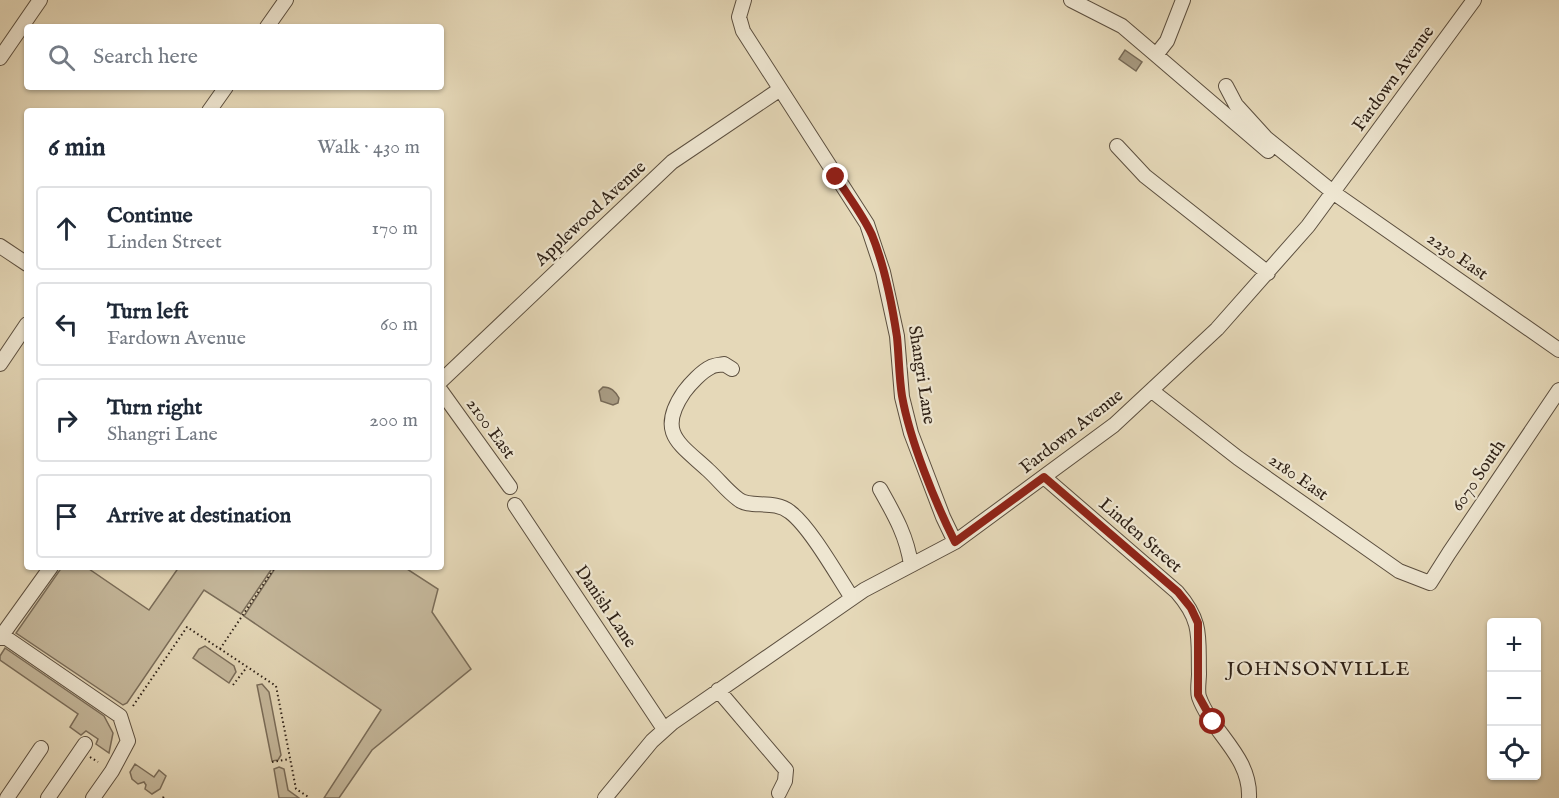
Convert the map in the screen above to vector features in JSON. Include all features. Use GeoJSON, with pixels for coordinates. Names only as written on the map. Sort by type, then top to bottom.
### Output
{"type":"FeatureCollection","features":[{"type":"Feature","properties":{"kind":"street"},"geometry":{"type":"LineString","coordinates":[[0,58],[40,0]]}},
{"type":"Feature","properties":{"kind":"street"},"geometry":{"type":"LineString","coordinates":[[269,24],[286,0]]}},
{"type":"Feature","properties":{"kind":"street","name":"Shangri Lane"},"geometry":{"type":"LineString","coordinates":[[744,0],[739,17],[742,31],[873,237],[897,336],[902,397],[912,433],[943,517],[955,542]]}},
{"type":"Feature","properties":{"kind":"street"},"geometry":{"type":"LineString","coordinates":[[1071,0],[1122,26],[1225,116],[1331,197]]}},
{"type":"Feature","properties":{"kind":"street"},"geometry":{"type":"LineString","coordinates":[[1156,55],[1167,41],[1183,0]]}},
{"type":"Feature","properties":{"kind":"street","name":"Fardown Avenue"},"geometry":{"type":"LineString","coordinates":[[604,798],[664,729],[852,598],[955,542],[1114,425],[1152,391],[1217,329],[1268,273],[1331,197],[1474,0]]}},
{"type":"Feature","properties":{"kind":"street"},"geometry":{"type":"LineString","coordinates":[[1226,86],[1236,105],[1266,138],[1331,197]]}},
{"type":"Feature","properties":{"kind":"street"},"geometry":{"type":"LineString","coordinates":[[211,108],[224,90]]}},
{"type":"Feature","properties":{"kind":"street","name":"Applewood Avenue"},"geometry":{"type":"LineString","coordinates":[[444,378],[672,162],[779,90]]}},
{"type":"Feature","properties":{"kind":"street"},"geometry":{"type":"LineString","coordinates":[[1117,146],[1145,176],[1268,273]]}},
{"type":"Feature","properties":{"kind":"street","name":"2230 East"},"geometry":{"type":"LineString","coordinates":[[1331,197],[1559,350]]}},
{"type":"Feature","properties":{"kind":"street"},"geometry":{"type":"LineString","coordinates":[[0,246],[24,262]]}},
{"type":"Feature","properties":{"kind":"street"},"geometry":{"type":"LineString","coordinates":[[0,364],[24,328]]}},
{"type":"Feature","properties":{"kind":"street"},"geometry":{"type":"LineString","coordinates":[[732,369],[724,364],[711,366],[687,387],[676,404],[672,424],[674,438],[685,452],[709,471],[740,502],[776,505],[795,516],[852,598]]}},
{"type":"Feature","properties":{"kind":"street","name":"6070 South"},"geometry":{"type":"LineString","coordinates":[[1431,584],[1449,553],[1559,390]]}},
{"type":"Feature","properties":{"kind":"street","name":"2180 East"},"geometry":{"type":"LineString","coordinates":[[1152,391],[1238,458],[1399,571],[1431,584]]}},
{"type":"Feature","properties":{"kind":"street","name":"2100 East"},"geometry":{"type":"LineString","coordinates":[[444,395],[510,487]]}},
{"type":"Feature","properties":{"kind":"street","name":"Linden Street"},"geometry":{"type":"LineString","coordinates":[[1044,477],[1178,592],[1191,608],[1198,623],[1198,695],[1213,722],[1244,767],[1248,780],[1249,798]]}},
{"type":"Feature","properties":{"kind":"street"},"geometry":{"type":"LineString","coordinates":[[880,489],[908,544],[911,565]]}},
{"type":"Feature","properties":{"kind":"street","name":"Danish Lane"},"geometry":{"type":"LineString","coordinates":[[515,505],[664,729]]}},
{"type":"Feature","properties":{"kind":"street"},"geometry":{"type":"LineString","coordinates":[[49,570],[1,637],[120,716],[128,741],[112,771],[93,798]]}},
{"type":"Feature","properties":{"kind":"street"},"geometry":{"type":"LineString","coordinates":[[718,690],[786,770],[785,782],[779,793]]}},
{"type":"Feature","properties":{"kind":"street"},"geometry":{"type":"LineString","coordinates":[[48,798],[85,744]]}},
{"type":"Feature","properties":{"kind":"street"},"geometry":{"type":"LineString","coordinates":[[8,798],[41,748]]}},
{"type":"Feature","properties":{"kind":"path"},"geometry":{"type":"LineString","coordinates":[[220,649],[273,570]]}},
{"type":"Feature","properties":{"kind":"path"},"geometry":{"type":"LineString","coordinates":[[133,706],[187,627],[276,686],[296,789],[310,798]]}},
{"type":"Feature","properties":{"kind":"path"},"geometry":{"type":"LineString","coordinates":[[233,685],[247,667]]}},
{"type":"Feature","properties":{"kind":"path"},"geometry":{"type":"LineString","coordinates":[[272,762],[290,759]]}},
{"type":"Feature","properties":{"kind":"shaded area"},"geometry":{"type":"Polygon","coordinates":[[[1125,50],[1142,62],[1136,71],[1119,59],[1125,50]]]}},
{"type":"Feature","properties":{"kind":"shaded area"},"geometry":{"type":"Polygon","coordinates":[[[603,387],[614,391],[619,398],[618,403],[613,405],[601,401],[599,391],[603,387]]]}},
{"type":"Feature","properties":{"kind":"shaded area"},"geometry":{"type":"Polygon","coordinates":[[[60,570],[90,570],[149,610],[177,570],[271,570],[241,614],[204,590],[127,703],[123,705],[16,633],[60,570]]]}},
{"type":"Feature","properties":{"kind":"shaded area"},"geometry":{"type":"Polygon","coordinates":[[[274,570],[409,570],[438,589],[432,612],[471,669],[372,750],[339,798],[324,798],[381,710],[244,616],[274,570]]]}},
{"type":"Feature","properties":{"kind":"shaded area"},"geometry":{"type":"Polygon","coordinates":[[[205,646],[234,666],[236,672],[229,683],[193,658],[199,649],[205,646]]]}},
{"type":"Feature","properties":{"kind":"shaded area"},"geometry":{"type":"Polygon","coordinates":[[[5,648],[104,716],[113,733],[109,753],[96,744],[98,739],[86,731],[81,735],[70,727],[78,714],[0,660],[5,648]]]}},
{"type":"Feature","properties":{"kind":"shaded area"},"geometry":{"type":"Polygon","coordinates":[[[262,684],[269,692],[281,755],[278,760],[272,761],[257,685],[262,684]]]}},
{"type":"Feature","properties":{"kind":"shaded area"},"geometry":{"type":"Polygon","coordinates":[[[135,764],[154,777],[159,770],[166,776],[160,789],[152,794],[145,789],[144,782],[138,784],[132,779],[130,772],[135,764]]]}},
{"type":"Feature","properties":{"kind":"shaded area"},"geometry":{"type":"Polygon","coordinates":[[[279,767],[284,769],[288,790],[299,798],[279,798],[274,769],[279,767]]]}},
{"type":"Feature","properties":{"kind":"district","name":"JOHNSONVILLE"},"geometry":{"type":"Point","coordinates":[1319,669]}},
{"type":"Feature","properties":{"kind":"route"},"geometry":{"type":"LineString","coordinates":[[836,177],[873,237],[897,336],[902,397],[912,433],[943,517],[955,542],[1044,477],[1178,592],[1191,608],[1198,623],[1198,695],[1213,722]]}}]}
